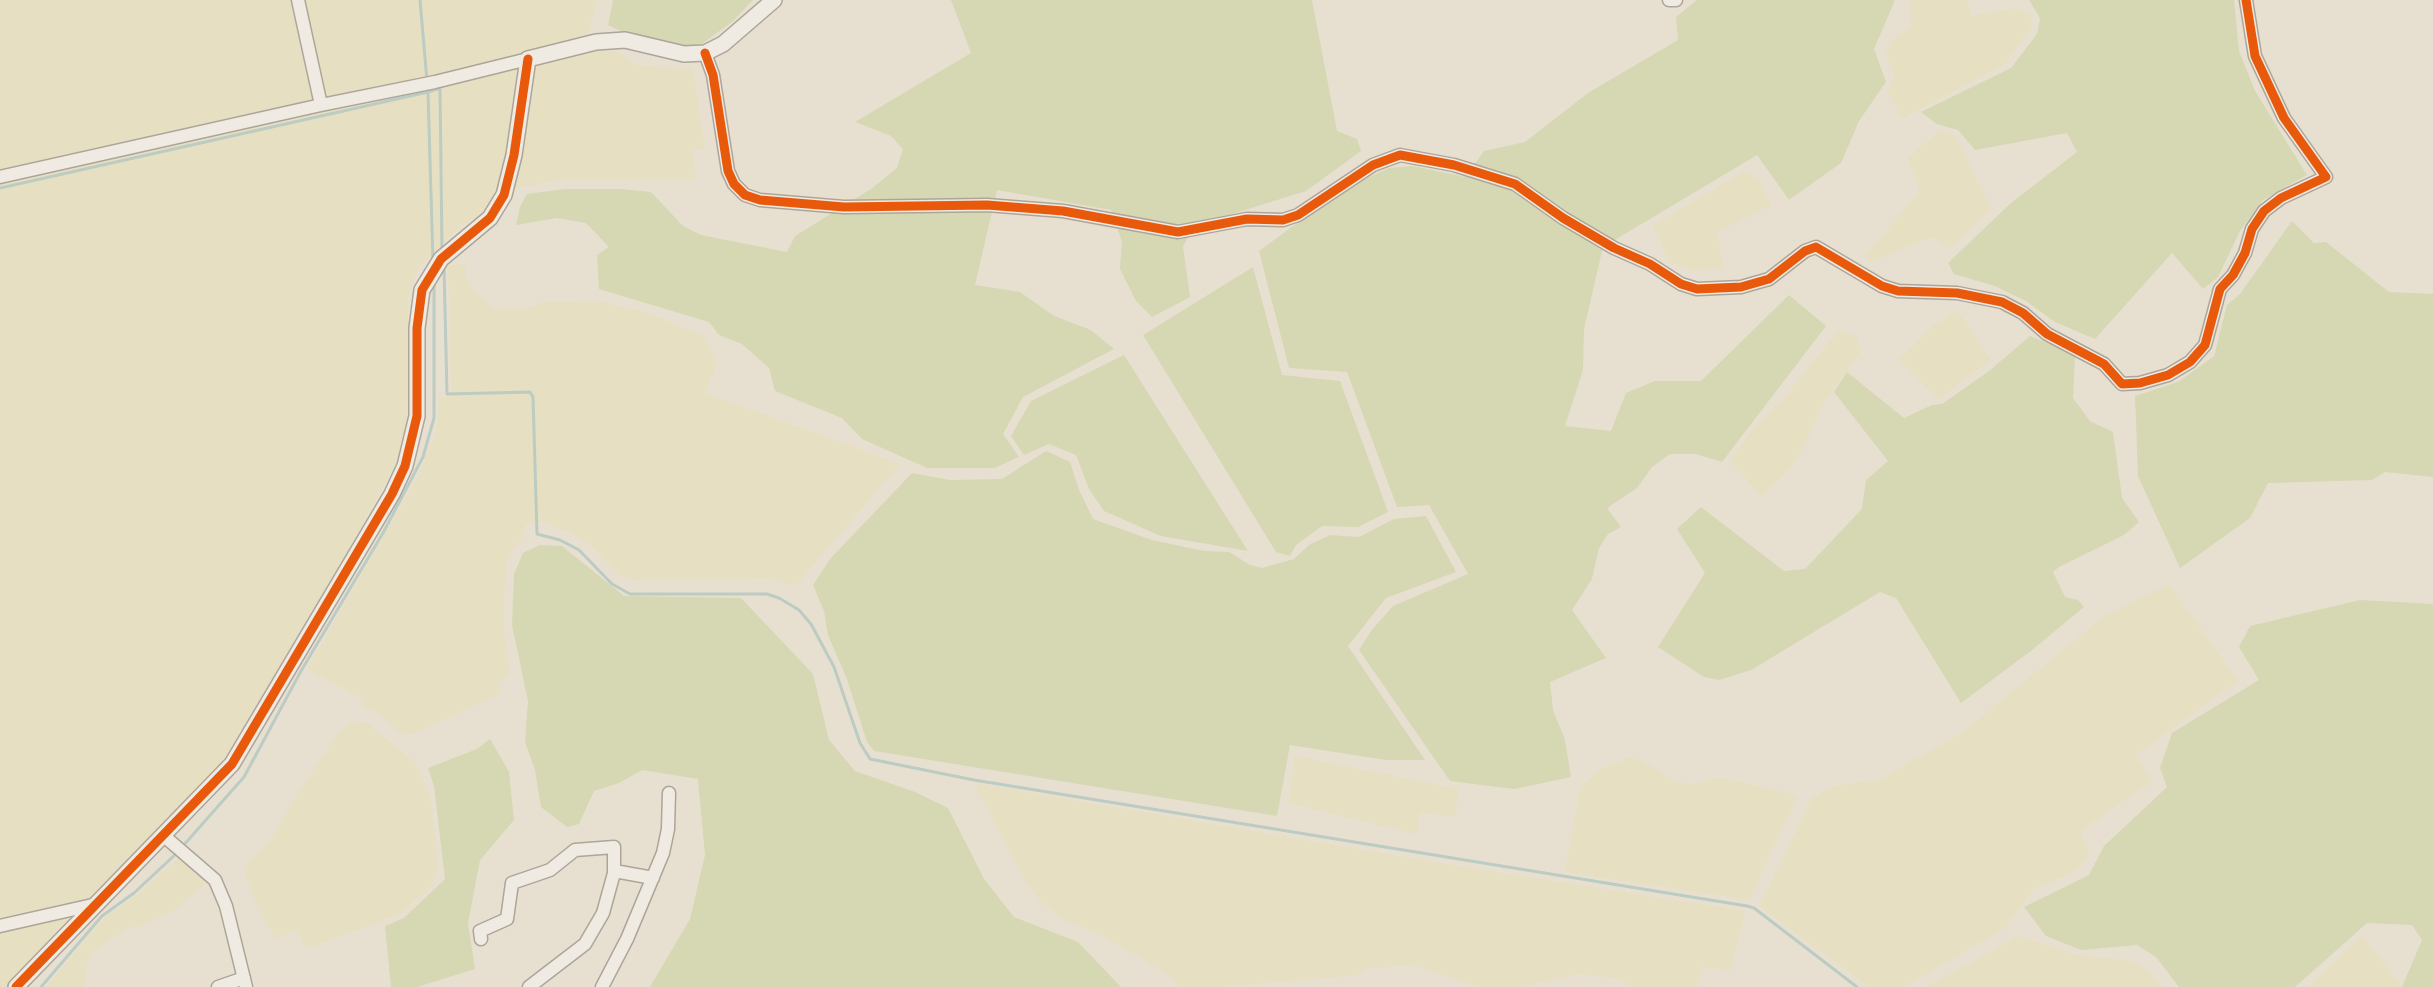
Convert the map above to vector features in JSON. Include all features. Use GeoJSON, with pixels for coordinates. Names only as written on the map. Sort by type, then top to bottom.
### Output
{"type":"FeatureCollection","features":[{"type":"Feature","properties":{"kind":"street"},"geometry":{"type":"LineString","coordinates":[[298,0],[321,105]]}},
{"type":"Feature","properties":{"kind":"street"},"geometry":{"type":"LineString","coordinates":[[0,177],[321,105],[435,82],[596,42],[625,40],[684,54],[705,53],[723,44],[774,0]]}},
{"type":"Feature","properties":{"kind":"street"},"geometry":{"type":"LineString","coordinates":[[1669,0],[1676,0]]}},
{"type":"Feature","properties":{"kind":"street"},"geometry":{"type":"LineString","coordinates":[[705,53],[713,75],[728,171],[734,184],[745,195],[760,200],[844,207],[998,206],[1063,211],[1178,232],[1247,219],[1283,220],[1298,215],[1373,165],[1400,155],[1454,165],[1515,184],[1563,218],[1614,248],[1650,264],[1681,284],[1697,289],[1741,287],[1768,279],[1805,251],[1816,247],[1882,286],[1898,291],[1957,293],[2002,302],[2023,313],[2047,334],[2104,364],[2122,384],[2131,384],[2168,375],[2190,362],[2205,345],[2220,289],[2233,275],[2245,253],[2252,229],[2264,211],[2281,198],[2326,177],[2284,118],[2255,56],[2246,0]]}},
{"type":"Feature","properties":{"kind":"street"},"geometry":{"type":"LineString","coordinates":[[16,987],[232,764],[402,476],[417,416],[417,328],[422,290],[441,258],[490,218],[504,195],[514,154],[528,59]]}},
{"type":"Feature","properties":{"kind":"street"},"geometry":{"type":"LineString","coordinates":[[602,987],[627,939],[666,841],[669,793]]}},
{"type":"Feature","properties":{"kind":"street"},"geometry":{"type":"LineString","coordinates":[[164,836],[215,880],[226,906],[245,982],[218,987]]}},
{"type":"Feature","properties":{"kind":"street"},"geometry":{"type":"LineString","coordinates":[[482,939],[480,931],[507,919],[512,883],[550,870],[579,849],[613,842],[614,873],[603,914],[585,944],[529,987]]}},
{"type":"Feature","properties":{"kind":"street"},"geometry":{"type":"LineString","coordinates":[[614,873],[653,878]]}},
{"type":"Feature","properties":{"kind":"street"},"geometry":{"type":"LineString","coordinates":[[0,926],[97,904]]}},
{"type":"Feature","properties":{"kind":"shaded area"},"geometry":{"type":"Polygon","coordinates":[[[0,0],[597,0],[588,33],[604,50],[617,52],[637,65],[693,69],[705,149],[693,150],[696,179],[565,179],[517,188],[492,199],[479,216],[463,224],[421,265],[415,275],[408,300],[409,380],[405,439],[394,468],[338,568],[217,770],[6,987],[0,987],[0,0]]]}},
{"type":"Feature","properties":{"kind":"shaded area"},"geometry":{"type":"Polygon","coordinates":[[[1911,0],[1967,0],[1972,16],[2013,8],[2031,15],[2032,26],[2005,64],[1902,119],[1887,92],[1895,75],[1885,54],[1897,35],[1911,28],[1911,0]]]}},
{"type":"Feature","properties":{"kind":"shaded area"},"geometry":{"type":"Polygon","coordinates":[[[1940,130],[1955,136],[1991,209],[1950,249],[1932,237],[1871,262],[1866,255],[1920,191],[1908,158],[1940,130]]]}},
{"type":"Feature","properties":{"kind":"shaded area"},"geometry":{"type":"Polygon","coordinates":[[[1743,172],[1759,179],[1771,205],[1718,232],[1723,269],[1689,269],[1670,262],[1653,225],[1743,172]]]}},
{"type":"Feature","properties":{"kind":"shaded area"},"geometry":{"type":"Polygon","coordinates":[[[465,264],[466,277],[475,292],[494,308],[526,308],[543,302],[598,301],[645,312],[702,335],[717,361],[706,393],[900,464],[798,583],[790,585],[774,579],[631,580],[619,575],[588,543],[570,532],[543,522],[526,523],[523,536],[511,552],[505,567],[504,630],[510,673],[500,682],[499,694],[414,734],[403,735],[374,710],[362,706],[365,700],[307,669],[417,478],[436,431],[439,398],[451,398],[448,265],[465,264]]]}},
{"type":"Feature","properties":{"kind":"shaded area"},"geometry":{"type":"Polygon","coordinates":[[[1958,311],[1991,360],[1938,399],[1899,359],[1934,325],[1958,311]]]}},
{"type":"Feature","properties":{"kind":"shaded area"},"geometry":{"type":"Polygon","coordinates":[[[1839,330],[1856,336],[1861,351],[1820,409],[1806,443],[1790,469],[1761,496],[1730,461],[1753,429],[1785,397],[1839,330]]]}},
{"type":"Feature","properties":{"kind":"shaded area"},"geometry":{"type":"Polygon","coordinates":[[[2169,584],[2238,681],[2135,756],[2153,781],[2080,831],[2090,855],[2074,872],[2034,889],[2004,929],[1903,987],[1869,987],[1759,906],[1811,800],[1823,791],[1837,786],[1881,779],[1963,732],[2103,617],[2169,584]]]}},
{"type":"Feature","properties":{"kind":"shaded area"},"geometry":{"type":"Polygon","coordinates":[[[366,722],[415,762],[427,788],[432,805],[438,864],[434,882],[402,913],[306,949],[297,929],[276,939],[253,898],[244,868],[270,841],[296,796],[340,730],[349,723],[366,722]]]}},
{"type":"Feature","properties":{"kind":"shaded area"},"geometry":{"type":"Polygon","coordinates":[[[1295,756],[1459,789],[1455,817],[1420,813],[1416,834],[1288,803],[1295,756]]]}},
{"type":"Feature","properties":{"kind":"shaded area"},"geometry":{"type":"Polygon","coordinates":[[[1628,758],[1642,760],[1676,782],[1695,784],[1720,777],[1792,794],[1796,799],[1749,900],[1565,872],[1580,787],[1602,768],[1628,758]]]}},
{"type":"Feature","properties":{"kind":"shaded area"},"geometry":{"type":"Polygon","coordinates":[[[979,784],[1446,864],[1745,911],[1731,970],[1701,967],[1698,987],[1631,987],[1621,979],[1579,974],[1520,987],[1480,987],[1414,965],[1363,969],[1360,975],[1217,987],[1179,987],[1174,979],[1147,961],[1096,933],[1066,921],[1040,901],[1026,882],[976,789],[979,784]]]}},
{"type":"Feature","properties":{"kind":"shaded area"},"geometry":{"type":"Polygon","coordinates":[[[178,858],[206,883],[174,910],[148,923],[126,929],[94,950],[87,962],[85,987],[46,987],[105,917],[137,895],[178,858]]]}},
{"type":"Feature","properties":{"kind":"shaded area"},"geometry":{"type":"Polygon","coordinates":[[[2017,936],[2077,955],[2131,961],[2149,972],[2162,987],[1927,987],[2017,936]]]}},
{"type":"Feature","properties":{"kind":"shaded area"},"geometry":{"type":"Polygon","coordinates":[[[2362,936],[2400,983],[2398,987],[2308,987],[2362,936]]]}},
{"type":"Feature","properties":{"kind":"green space"},"geometry":{"type":"Polygon","coordinates":[[[613,0],[753,0],[732,22],[703,43],[681,48],[661,40],[629,35],[608,25],[613,0]]]}},
{"type":"Feature","properties":{"kind":"green space"},"geometry":{"type":"Polygon","coordinates":[[[951,0],[1312,0],[1337,131],[1357,139],[1361,151],[1306,191],[1229,215],[1196,221],[1183,247],[1190,297],[1152,317],[1136,301],[1120,269],[1122,242],[1111,210],[997,190],[975,285],[1020,292],[1054,316],[1091,330],[1114,349],[1023,397],[1003,434],[1019,457],[995,468],[927,468],[862,439],[842,418],[775,391],[769,368],[742,344],[719,335],[709,322],[599,289],[597,255],[609,247],[586,223],[557,218],[516,225],[520,207],[527,194],[565,189],[621,189],[651,192],[683,226],[701,235],[787,252],[795,236],[871,189],[897,168],[903,149],[891,136],[855,122],[971,53],[951,0]]]}},
{"type":"Feature","properties":{"kind":"green space"},"geometry":{"type":"Polygon","coordinates":[[[1697,0],[1895,0],[1874,49],[1886,82],[1859,121],[1841,163],[1789,200],[1757,155],[1603,247],[1584,329],[1583,370],[1565,426],[1611,431],[1626,393],[1655,381],[1701,381],[1789,295],[1826,326],[1722,462],[1696,454],[1670,454],[1652,467],[1637,488],[1607,508],[1621,527],[1608,534],[1599,548],[1592,579],[1572,610],[1606,658],[1550,682],[1553,710],[1565,740],[1571,777],[1514,789],[1450,781],[1359,650],[1371,631],[1393,606],[1468,574],[1429,505],[1397,507],[1347,372],[1289,368],[1259,251],[1345,188],[1389,168],[1413,166],[1465,177],[1484,151],[1525,142],[1588,93],[1678,40],[1676,17],[1697,0]]]}},
{"type":"Feature","properties":{"kind":"green space"},"geometry":{"type":"Polygon","coordinates":[[[2029,0],[2234,0],[2239,51],[2255,91],[2307,175],[2263,200],[2240,231],[2218,277],[2203,289],[2172,253],[2095,339],[2055,322],[2026,301],[1995,286],[1954,274],[1948,263],[2011,203],[2077,152],[2067,133],[1975,150],[1958,130],[1937,124],[1921,112],[2011,68],[2037,34],[2040,18],[2029,0]]]}},
{"type":"Feature","properties":{"kind":"green space"},"geometry":{"type":"Polygon","coordinates":[[[2292,221],[2314,243],[2326,242],[2389,292],[2433,294],[2433,477],[2385,472],[2372,480],[2268,483],[2250,518],[2180,568],[2138,476],[2135,396],[2178,382],[2214,356],[2227,305],[2240,294],[2292,221]]]}},
{"type":"Feature","properties":{"kind":"green space"},"geometry":{"type":"Polygon","coordinates":[[[1253,267],[1282,375],[1340,381],[1388,512],[1358,527],[1322,526],[1296,545],[1290,556],[1276,552],[1143,335],[1253,267]]]}},
{"type":"Feature","properties":{"kind":"green space"},"geometry":{"type":"Polygon","coordinates":[[[2030,336],[2075,354],[2073,398],[2090,421],[2113,432],[2122,498],[2139,522],[2124,535],[2053,572],[2065,597],[2078,600],[2084,607],[2032,650],[1961,703],[1896,598],[1880,592],[1751,670],[1719,680],[1704,677],[1658,647],[1705,573],[1677,529],[1701,507],[1784,571],[1805,569],[1862,509],[1866,480],[1888,461],[1834,392],[1847,372],[1904,418],[1932,405],[1942,404],[1989,371],[2030,336]]]}},
{"type":"Feature","properties":{"kind":"green space"},"geometry":{"type":"Polygon","coordinates":[[[1124,355],[1248,551],[1161,536],[1104,511],[1089,489],[1076,455],[1049,444],[1024,455],[1011,436],[1031,401],[1124,355]]]}},
{"type":"Feature","properties":{"kind":"green space"},"geometry":{"type":"Polygon","coordinates":[[[1046,451],[1070,462],[1079,490],[1093,519],[1152,540],[1204,551],[1229,552],[1250,565],[1262,568],[1294,559],[1309,545],[1330,535],[1359,537],[1394,519],[1426,516],[1456,572],[1386,598],[1348,646],[1425,760],[1386,760],[1290,745],[1277,816],[874,751],[867,742],[847,679],[828,635],[824,611],[813,585],[830,559],[912,473],[950,480],[1002,479],[1046,451]]]}},
{"type":"Feature","properties":{"kind":"green space"},"geometry":{"type":"Polygon","coordinates":[[[540,545],[562,546],[624,596],[741,598],[813,674],[829,740],[855,771],[915,792],[948,808],[984,879],[1014,917],[1078,942],[1121,987],[650,987],[690,919],[705,855],[698,779],[642,770],[619,783],[594,791],[579,824],[567,827],[541,807],[535,770],[525,742],[528,701],[512,625],[514,574],[523,553],[540,545]]]}},
{"type":"Feature","properties":{"kind":"green space"},"geometry":{"type":"Polygon","coordinates":[[[2360,600],[2433,604],[2433,987],[2402,987],[2422,940],[2412,925],[2367,923],[2295,987],[2179,987],[2156,957],[2137,945],[2081,950],[2046,936],[2024,907],[2089,875],[2104,846],[2167,787],[2160,768],[2172,733],[2259,680],[2239,647],[2250,626],[2360,600]]]}},
{"type":"Feature","properties":{"kind":"green space"},"geometry":{"type":"Polygon","coordinates":[[[490,739],[509,772],[514,820],[480,860],[468,923],[475,969],[417,987],[391,987],[385,926],[404,918],[445,879],[434,786],[428,768],[477,749],[490,739]]]}},
{"type":"Feature","properties":{"kind":"waterway"},"geometry":{"type":"LineString","coordinates":[[420,0],[427,81]]}},
{"type":"Feature","properties":{"kind":"waterway"},"geometry":{"type":"LineString","coordinates":[[428,88],[428,92],[440,88],[442,251]]}},
{"type":"Feature","properties":{"kind":"waterway"},"geometry":{"type":"LineString","coordinates":[[0,188],[428,92],[433,262]]}},
{"type":"Feature","properties":{"kind":"waterway"},"geometry":{"type":"LineString","coordinates":[[444,266],[447,394],[530,392],[533,397],[537,534],[560,540],[579,550],[612,584],[630,594],[767,594],[799,610],[811,624],[834,667],[860,743],[870,759],[974,780],[1747,906],[1754,908],[1857,987]]}},
{"type":"Feature","properties":{"kind":"waterway"},"geometry":{"type":"LineString","coordinates":[[182,847],[244,777],[301,671],[383,533],[423,457],[434,418],[434,283]]}},
{"type":"Feature","properties":{"kind":"waterway"},"geometry":{"type":"LineString","coordinates":[[41,987],[102,916],[134,893],[178,852]]}},
{"type":"Feature","properties":{"kind":"cycle path"},"geometry":{"type":"LineString","coordinates":[[705,53],[713,75],[728,171],[734,184],[745,195],[760,200],[844,207],[987,205],[1063,211],[1178,232],[1247,219],[1283,220],[1298,215],[1373,165],[1400,155],[1454,165],[1515,184],[1563,218],[1614,248],[1650,264],[1681,284],[1697,289],[1741,287],[1769,279],[1805,251],[1816,247],[1882,286],[1898,291],[1957,293],[2002,302],[2023,313],[2047,334],[2104,364],[2122,384],[2140,383],[2168,375],[2190,362],[2205,345],[2220,289],[2233,275],[2245,253],[2252,229],[2264,211],[2281,198],[2326,177],[2284,118],[2255,56],[2246,0]]}},
{"type":"Feature","properties":{"kind":"cycle path"},"geometry":{"type":"LineString","coordinates":[[16,987],[232,764],[392,494],[405,466],[417,416],[417,328],[422,290],[441,259],[490,218],[504,195],[514,155],[528,59]]}}]}
